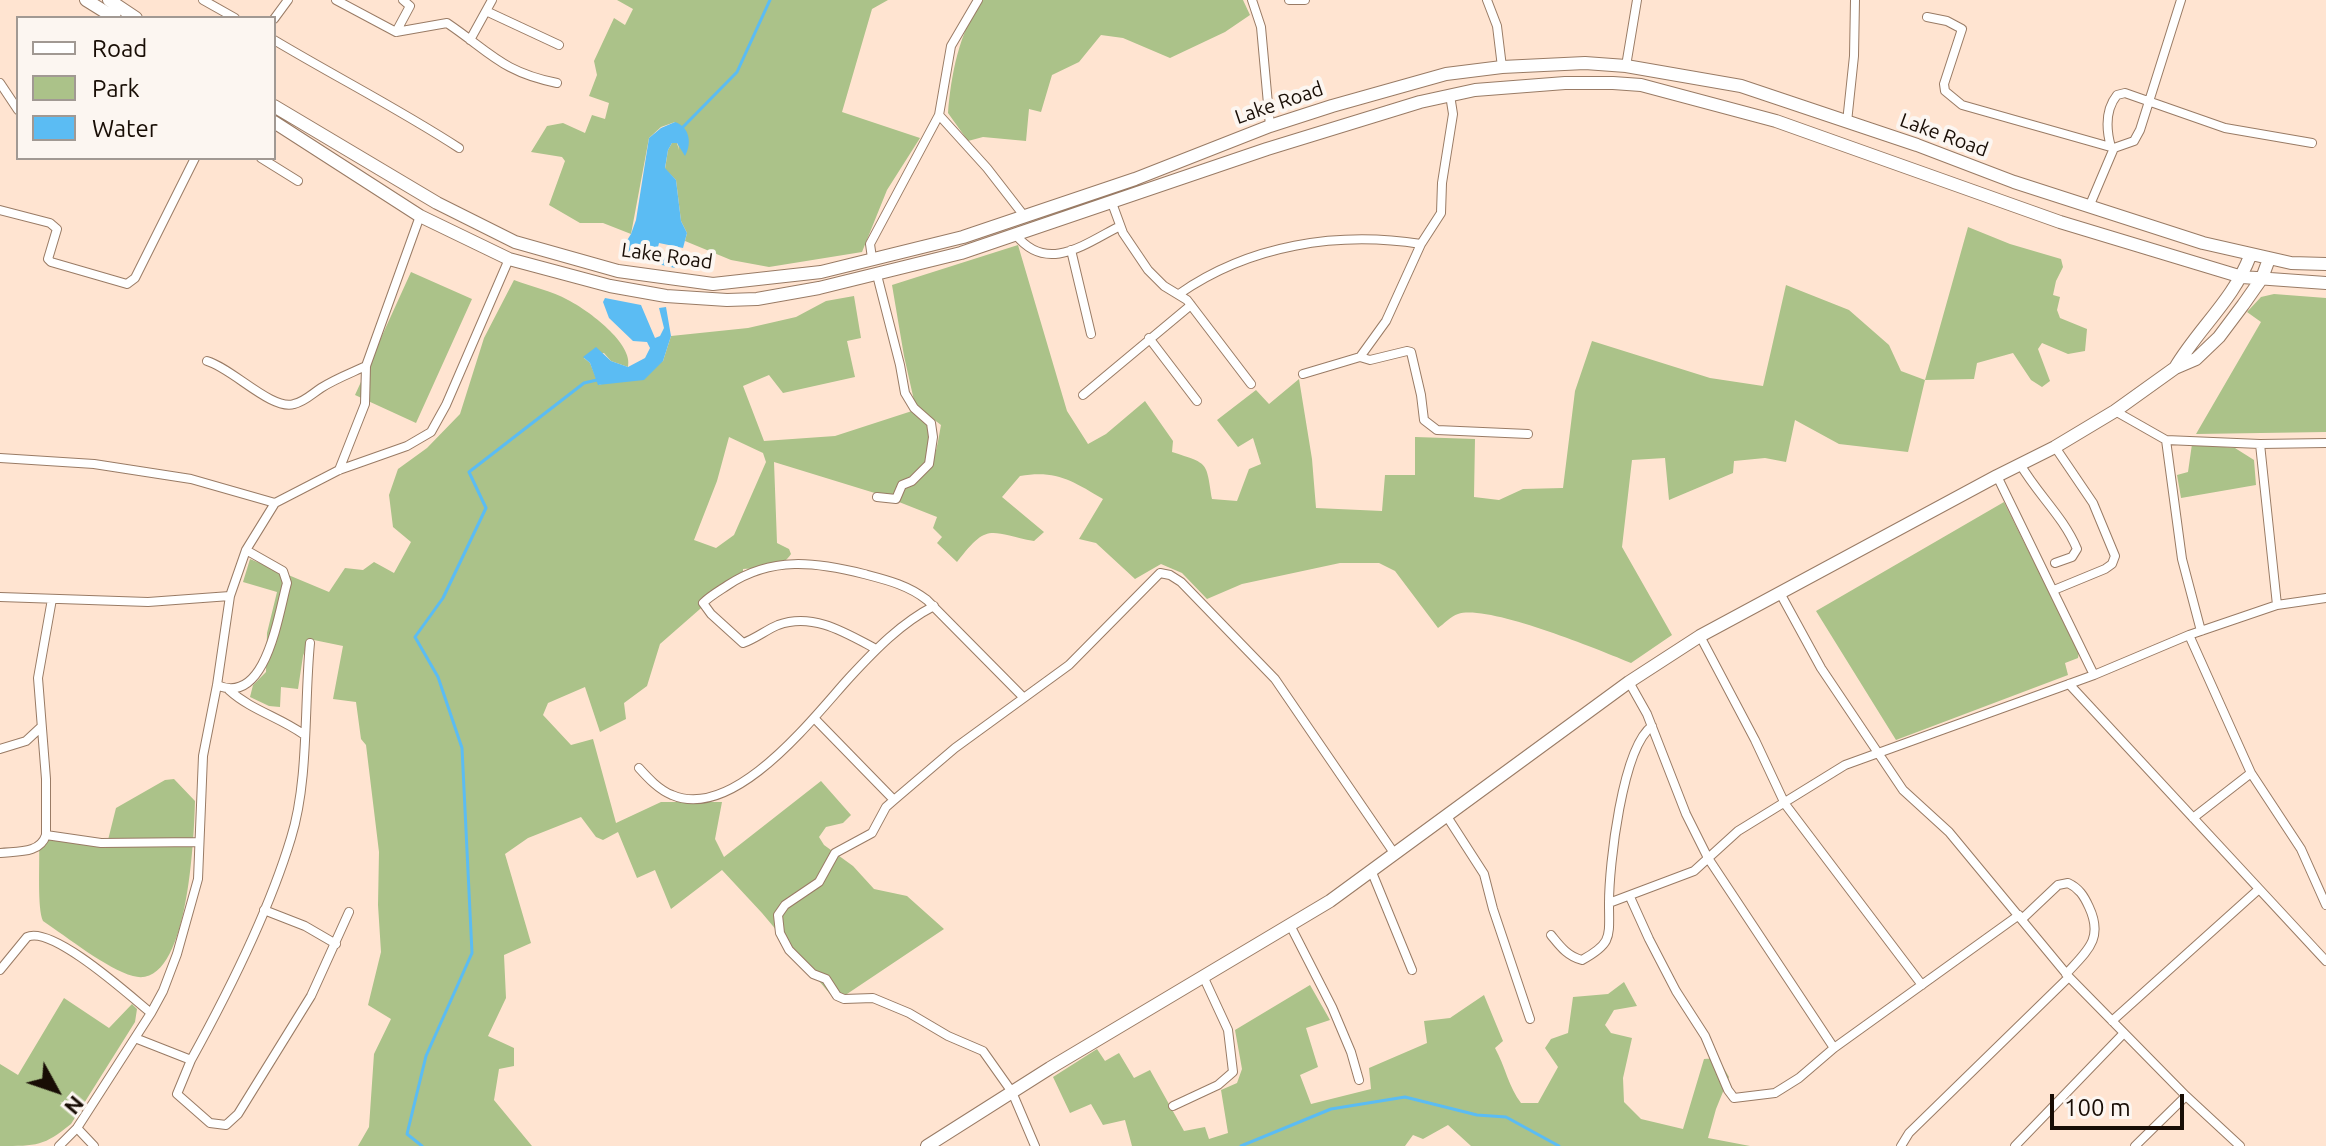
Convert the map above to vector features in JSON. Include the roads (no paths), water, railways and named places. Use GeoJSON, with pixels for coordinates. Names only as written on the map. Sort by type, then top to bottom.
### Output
{"type":"FeatureCollection","features":[{"type":"Feature","properties":{"kind":"main road"},"geometry":{"type":"LineString","coordinates":[[86,0],[112,16]]}},
{"type":"Feature","properties":{"kind":"main road"},"geometry":{"type":"LineString","coordinates":[[109,0],[133,16]]}},
{"type":"Feature","properties":{"kind":"main road","name":"Lake Road"},"geometry":{"type":"LineString","coordinates":[[276,107],[437,203],[515,242],[618,271],[713,284],[821,272],[963,237],[1135,179],[1270,126],[1446,74],[1502,67],[1585,63],[1626,66],[1741,86],[2089,207],[2250,256],[2291,263],[2326,264]]}},
{"type":"Feature","properties":{"kind":"main road","name":"Lake Road"},"geometry":{"type":"LineString","coordinates":[[276,123],[420,216],[509,259],[610,286],[666,296],[727,300],[757,299],[877,275],[961,253],[1267,149],[1450,95],[1565,83],[1641,85],[1776,121],[2072,226],[2242,277],[2326,283]]}},
{"type":"Feature","properties":{"kind":"main road"},"geometry":{"type":"LineString","coordinates":[[2175,368],[2242,277],[2250,256]]}},
{"type":"Feature","properties":{"kind":"main road"},"geometry":{"type":"LineString","coordinates":[[927,1146],[1330,901],[1629,682],[1700,636],[2055,447],[2115,411],[2175,368],[2196,359],[2219,337],[2262,278],[2269,259]]}},
{"type":"Feature","properties":{"kind":"street"},"geometry":{"type":"LineString","coordinates":[[203,0],[231,16]]}},
{"type":"Feature","properties":{"kind":"street"},"geometry":{"type":"LineString","coordinates":[[276,16],[288,0]]}},
{"type":"Feature","properties":{"kind":"street"},"geometry":{"type":"LineString","coordinates":[[336,0],[396,32],[447,23],[512,70],[557,83]]}},
{"type":"Feature","properties":{"kind":"street"},"geometry":{"type":"LineString","coordinates":[[396,32],[410,6],[403,0]]}},
{"type":"Feature","properties":{"kind":"street"},"geometry":{"type":"LineString","coordinates":[[470,40],[492,0]]}},
{"type":"Feature","properties":{"kind":"street"},"geometry":{"type":"LineString","coordinates":[[872,258],[870,244],[939,115],[951,46],[978,0]]}},
{"type":"Feature","properties":{"kind":"street"},"geometry":{"type":"LineString","coordinates":[[1252,0],[1261,27],[1270,126]]}},
{"type":"Feature","properties":{"kind":"street"},"geometry":{"type":"LineString","coordinates":[[1289,0],[1305,0]]}},
{"type":"Feature","properties":{"kind":"street"},"geometry":{"type":"LineString","coordinates":[[1487,0],[1497,26],[1502,67]]}},
{"type":"Feature","properties":{"kind":"street"},"geometry":{"type":"LineString","coordinates":[[1626,66],[1637,0]]}},
{"type":"Feature","properties":{"kind":"street"},"geometry":{"type":"LineString","coordinates":[[1847,122],[1854,56],[1855,0]]}},
{"type":"Feature","properties":{"kind":"street"},"geometry":{"type":"LineString","coordinates":[[1927,17],[1947,21],[1962,29],[1944,84],[1945,91],[1953,99],[1978,110],[2112,147],[2134,141],[2181,0]]}},
{"type":"Feature","properties":{"kind":"street"},"geometry":{"type":"LineString","coordinates":[[486,11],[559,45]]}},
{"type":"Feature","properties":{"kind":"street"},"geometry":{"type":"LineString","coordinates":[[276,41],[459,148]]}},
{"type":"Feature","properties":{"kind":"street"},"geometry":{"type":"LineString","coordinates":[[0,83],[16,107]]}},
{"type":"Feature","properties":{"kind":"street"},"geometry":{"type":"LineString","coordinates":[[2089,207],[2112,147],[2108,120],[2112,101],[2117,95],[2125,93],[2148,100],[2225,128],[2312,143]]}},
{"type":"Feature","properties":{"kind":"street"},"geometry":{"type":"LineString","coordinates":[[1360,357],[1386,321],[1421,244],[1441,213],[1442,183],[1453,114],[1450,95]]}},
{"type":"Feature","properties":{"kind":"street"},"geometry":{"type":"LineString","coordinates":[[939,115],[987,168],[1025,217]]}},
{"type":"Feature","properties":{"kind":"street"},"geometry":{"type":"LineString","coordinates":[[0,210],[50,223],[57,229],[48,259],[51,262],[127,284],[135,278],[194,160]]}},
{"type":"Feature","properties":{"kind":"street"},"geometry":{"type":"LineString","coordinates":[[264,160],[298,181]]}},
{"type":"Feature","properties":{"kind":"street"},"geometry":{"type":"LineString","coordinates":[[1112,203],[1120,226],[1140,259],[1155,278],[1191,305],[1251,384]]}},
{"type":"Feature","properties":{"kind":"street"},"geometry":{"type":"LineString","coordinates":[[339,470],[365,404],[366,366],[420,216]]}},
{"type":"Feature","properties":{"kind":"street"},"geometry":{"type":"LineString","coordinates":[[1016,235],[1030,250],[1055,255],[1120,226]]}},
{"type":"Feature","properties":{"kind":"street"},"geometry":{"type":"LineString","coordinates":[[1179,294],[1225,267],[1271,251],[1324,240],[1383,239],[1421,244]]}},
{"type":"Feature","properties":{"kind":"street"},"geometry":{"type":"LineString","coordinates":[[1071,250],[1091,334]]}},
{"type":"Feature","properties":{"kind":"street"},"geometry":{"type":"LineString","coordinates":[[59,1146],[77,1128],[135,1038],[172,970],[193,901],[200,861],[203,756],[230,596],[246,550],[275,503],[339,470],[420,441],[435,429],[509,259]]}},
{"type":"Feature","properties":{"kind":"street"},"geometry":{"type":"LineString","coordinates":[[877,275],[905,393],[933,428],[931,456],[926,468],[902,485],[896,499],[877,497]]}},
{"type":"Feature","properties":{"kind":"street"},"geometry":{"type":"LineString","coordinates":[[1083,395],[1191,305]]}},
{"type":"Feature","properties":{"kind":"street"},"geometry":{"type":"LineString","coordinates":[[1149,338],[1197,401]]}},
{"type":"Feature","properties":{"kind":"street"},"geometry":{"type":"LineString","coordinates":[[1303,374],[1360,357],[1370,360],[1411,352],[1424,420],[1437,430],[1528,434]]}},
{"type":"Feature","properties":{"kind":"street"},"geometry":{"type":"LineString","coordinates":[[207,361],[225,368],[274,402],[284,405],[302,401],[366,366]]}},
{"type":"Feature","properties":{"kind":"street"},"geometry":{"type":"LineString","coordinates":[[2115,411],[2166,440],[2326,443]]}},
{"type":"Feature","properties":{"kind":"street"},"geometry":{"type":"LineString","coordinates":[[2166,440],[2182,559],[2201,631]]}},
{"type":"Feature","properties":{"kind":"street"},"geometry":{"type":"LineString","coordinates":[[2260,444],[2277,605]]}},
{"type":"Feature","properties":{"kind":"street"},"geometry":{"type":"LineString","coordinates":[[2054,590],[2105,569],[2112,564],[2115,556],[2093,503],[2055,447]]}},
{"type":"Feature","properties":{"kind":"street"},"geometry":{"type":"LineString","coordinates":[[0,458],[94,464],[191,479],[275,503]]}},
{"type":"Feature","properties":{"kind":"street"},"geometry":{"type":"LineString","coordinates":[[2020,464],[2062,520],[2077,549],[2072,557],[2055,563]]}},
{"type":"Feature","properties":{"kind":"street"},"geometry":{"type":"LineString","coordinates":[[1997,476],[2094,675]]}},
{"type":"Feature","properties":{"kind":"street"},"geometry":{"type":"LineString","coordinates":[[229,690],[252,682],[258,674],[287,583],[283,571],[246,550]]}},
{"type":"Feature","properties":{"kind":"street"},"geometry":{"type":"LineString","coordinates":[[876,649],[832,627],[809,622],[782,624],[743,643],[703,603],[734,581],[757,570],[800,562],[837,567],[901,584],[919,593],[934,606],[1023,697]]}},
{"type":"Feature","properties":{"kind":"street"},"geometry":{"type":"LineString","coordinates":[[1035,1146],[1012,1092],[980,1048],[948,1036],[909,1013],[873,998],[839,998],[826,979],[804,966],[784,942],[778,918],[781,908],[819,882],[835,853],[872,833],[886,807],[894,800],[1023,697],[1069,665],[1160,573],[1170,575],[1225,626],[1275,679],[1394,853]]}},
{"type":"Feature","properties":{"kind":"street"},"geometry":{"type":"LineString","coordinates":[[1780,593],[1821,668],[1903,790],[1949,832],[2068,976],[2240,1146]]}},
{"type":"Feature","properties":{"kind":"street"},"geometry":{"type":"LineString","coordinates":[[0,597],[148,602],[230,596]]}},
{"type":"Feature","properties":{"kind":"street"},"geometry":{"type":"LineString","coordinates":[[1609,903],[1694,871],[1738,831],[1845,765],[2094,675],[2189,635],[2277,605],[2326,598]]}},
{"type":"Feature","properties":{"kind":"street"},"geometry":{"type":"LineString","coordinates":[[0,853],[37,848],[46,835],[46,779],[38,678],[52,599]]}},
{"type":"Feature","properties":{"kind":"street"},"geometry":{"type":"LineString","coordinates":[[639,768],[672,795],[684,798],[719,794],[770,761],[815,719],[876,649],[916,615],[934,606]]}},
{"type":"Feature","properties":{"kind":"street"},"geometry":{"type":"LineString","coordinates":[[2189,635],[2251,773],[2301,849],[2326,905]]}},
{"type":"Feature","properties":{"kind":"street"},"geometry":{"type":"LineString","coordinates":[[1700,636],[1785,804],[1922,985]]}},
{"type":"Feature","properties":{"kind":"street"},"geometry":{"type":"LineString","coordinates":[[310,643],[303,767],[292,837],[264,910],[177,1094],[210,1123],[226,1125],[238,1114],[304,1008],[349,912]]}},
{"type":"Feature","properties":{"kind":"street"},"geometry":{"type":"LineString","coordinates":[[1629,682],[1652,726],[1686,814],[1708,858],[1834,1048]]}},
{"type":"Feature","properties":{"kind":"street"},"geometry":{"type":"LineString","coordinates":[[2069,684],[2326,961]]}},
{"type":"Feature","properties":{"kind":"street"},"geometry":{"type":"LineString","coordinates":[[217,685],[303,734]]}},
{"type":"Feature","properties":{"kind":"street"},"geometry":{"type":"LineString","coordinates":[[815,719],[894,800]]}},
{"type":"Feature","properties":{"kind":"street"},"geometry":{"type":"LineString","coordinates":[[1551,935],[1564,950],[1582,960],[1600,950],[1608,941],[1616,821],[1640,737],[1652,726]]}},
{"type":"Feature","properties":{"kind":"street"},"geometry":{"type":"LineString","coordinates":[[0,749],[26,741],[40,728]]}},
{"type":"Feature","properties":{"kind":"street"},"geometry":{"type":"LineString","coordinates":[[2193,818],[2251,773]]}},
{"type":"Feature","properties":{"kind":"street"},"geometry":{"type":"LineString","coordinates":[[1446,815],[1484,874],[1530,1019]]}},
{"type":"Feature","properties":{"kind":"street"},"geometry":{"type":"LineString","coordinates":[[46,835],[101,843],[199,842]]}},
{"type":"Feature","properties":{"kind":"street"},"geometry":{"type":"LineString","coordinates":[[1371,870],[1378,880],[1390,919],[1412,970]]}},
{"type":"Feature","properties":{"kind":"street"},"geometry":{"type":"LineString","coordinates":[[1630,897],[1676,991],[1705,1036],[1734,1098],[1775,1093],[2021,917],[2058,885],[2068,883],[2076,887],[2085,897],[2096,921],[2090,948],[2068,976],[1909,1133],[1901,1146]]}},
{"type":"Feature","properties":{"kind":"street"},"geometry":{"type":"LineString","coordinates":[[2112,1021],[2259,889]]}},
{"type":"Feature","properties":{"kind":"street"},"geometry":{"type":"LineString","coordinates":[[264,910],[305,926],[336,944]]}},
{"type":"Feature","properties":{"kind":"street"},"geometry":{"type":"LineString","coordinates":[[1290,925],[1332,1007],[1359,1080]]}},
{"type":"Feature","properties":{"kind":"street"},"geometry":{"type":"LineString","coordinates":[[0,970],[27,937],[43,936],[89,962],[151,1013]]}},
{"type":"Feature","properties":{"kind":"street"},"geometry":{"type":"LineString","coordinates":[[2319,954],[2326,947]]}},
{"type":"Feature","properties":{"kind":"street"},"geometry":{"type":"LineString","coordinates":[[1173,1106],[1218,1085],[1233,1072],[1228,1030],[1203,976]]}},
{"type":"Feature","properties":{"kind":"street"},"geometry":{"type":"LineString","coordinates":[[2015,1146],[2124,1033]]}},
{"type":"Feature","properties":{"kind":"street"},"geometry":{"type":"LineString","coordinates":[[135,1038],[191,1060]]}},
{"type":"Feature","properties":{"kind":"street"},"geometry":{"type":"LineString","coordinates":[[2135,1146],[2186,1096]]}},
{"type":"Feature","properties":{"kind":"street"},"geometry":{"type":"LineString","coordinates":[[77,1128],[94,1146]]}},
{"type":"Feature","properties":{"kind":"water"},"geometry":{"type":"Polygon","coordinates":[[[675,122],[687,132],[688,146],[685,156],[677,143],[672,143],[665,168],[676,180],[681,221],[687,233],[683,248],[659,243],[657,251],[677,257],[675,268],[623,256],[621,250],[636,220],[649,138],[675,122]]]}},
{"type":"Feature","properties":{"kind":"water"},"geometry":{"type":"Polygon","coordinates":[[[605,298],[641,305],[655,338],[664,328],[659,308],[666,307],[671,336],[663,361],[644,380],[598,385],[590,363],[583,357],[596,347],[611,361],[628,367],[645,358],[650,348],[647,342],[633,341],[609,318],[603,302],[605,298]]]}},
{"type":"Feature","properties":{"kind":"waterway"},"geometry":{"type":"LineString","coordinates":[[682,128],[737,72],[770,0]]}},
{"type":"Feature","properties":{"kind":"waterway"},"geometry":{"type":"LineString","coordinates":[[422,1146],[407,1134],[426,1056],[472,953],[462,748],[438,677],[415,637],[443,598],[486,508],[469,472],[584,383],[597,380]]}},
{"type":"Feature","properties":{"kind":"waterway"},"geometry":{"type":"LineString","coordinates":[[1241,1146],[1331,1109],[1405,1097],[1477,1115],[1506,1117],[1559,1146]]}}]}
